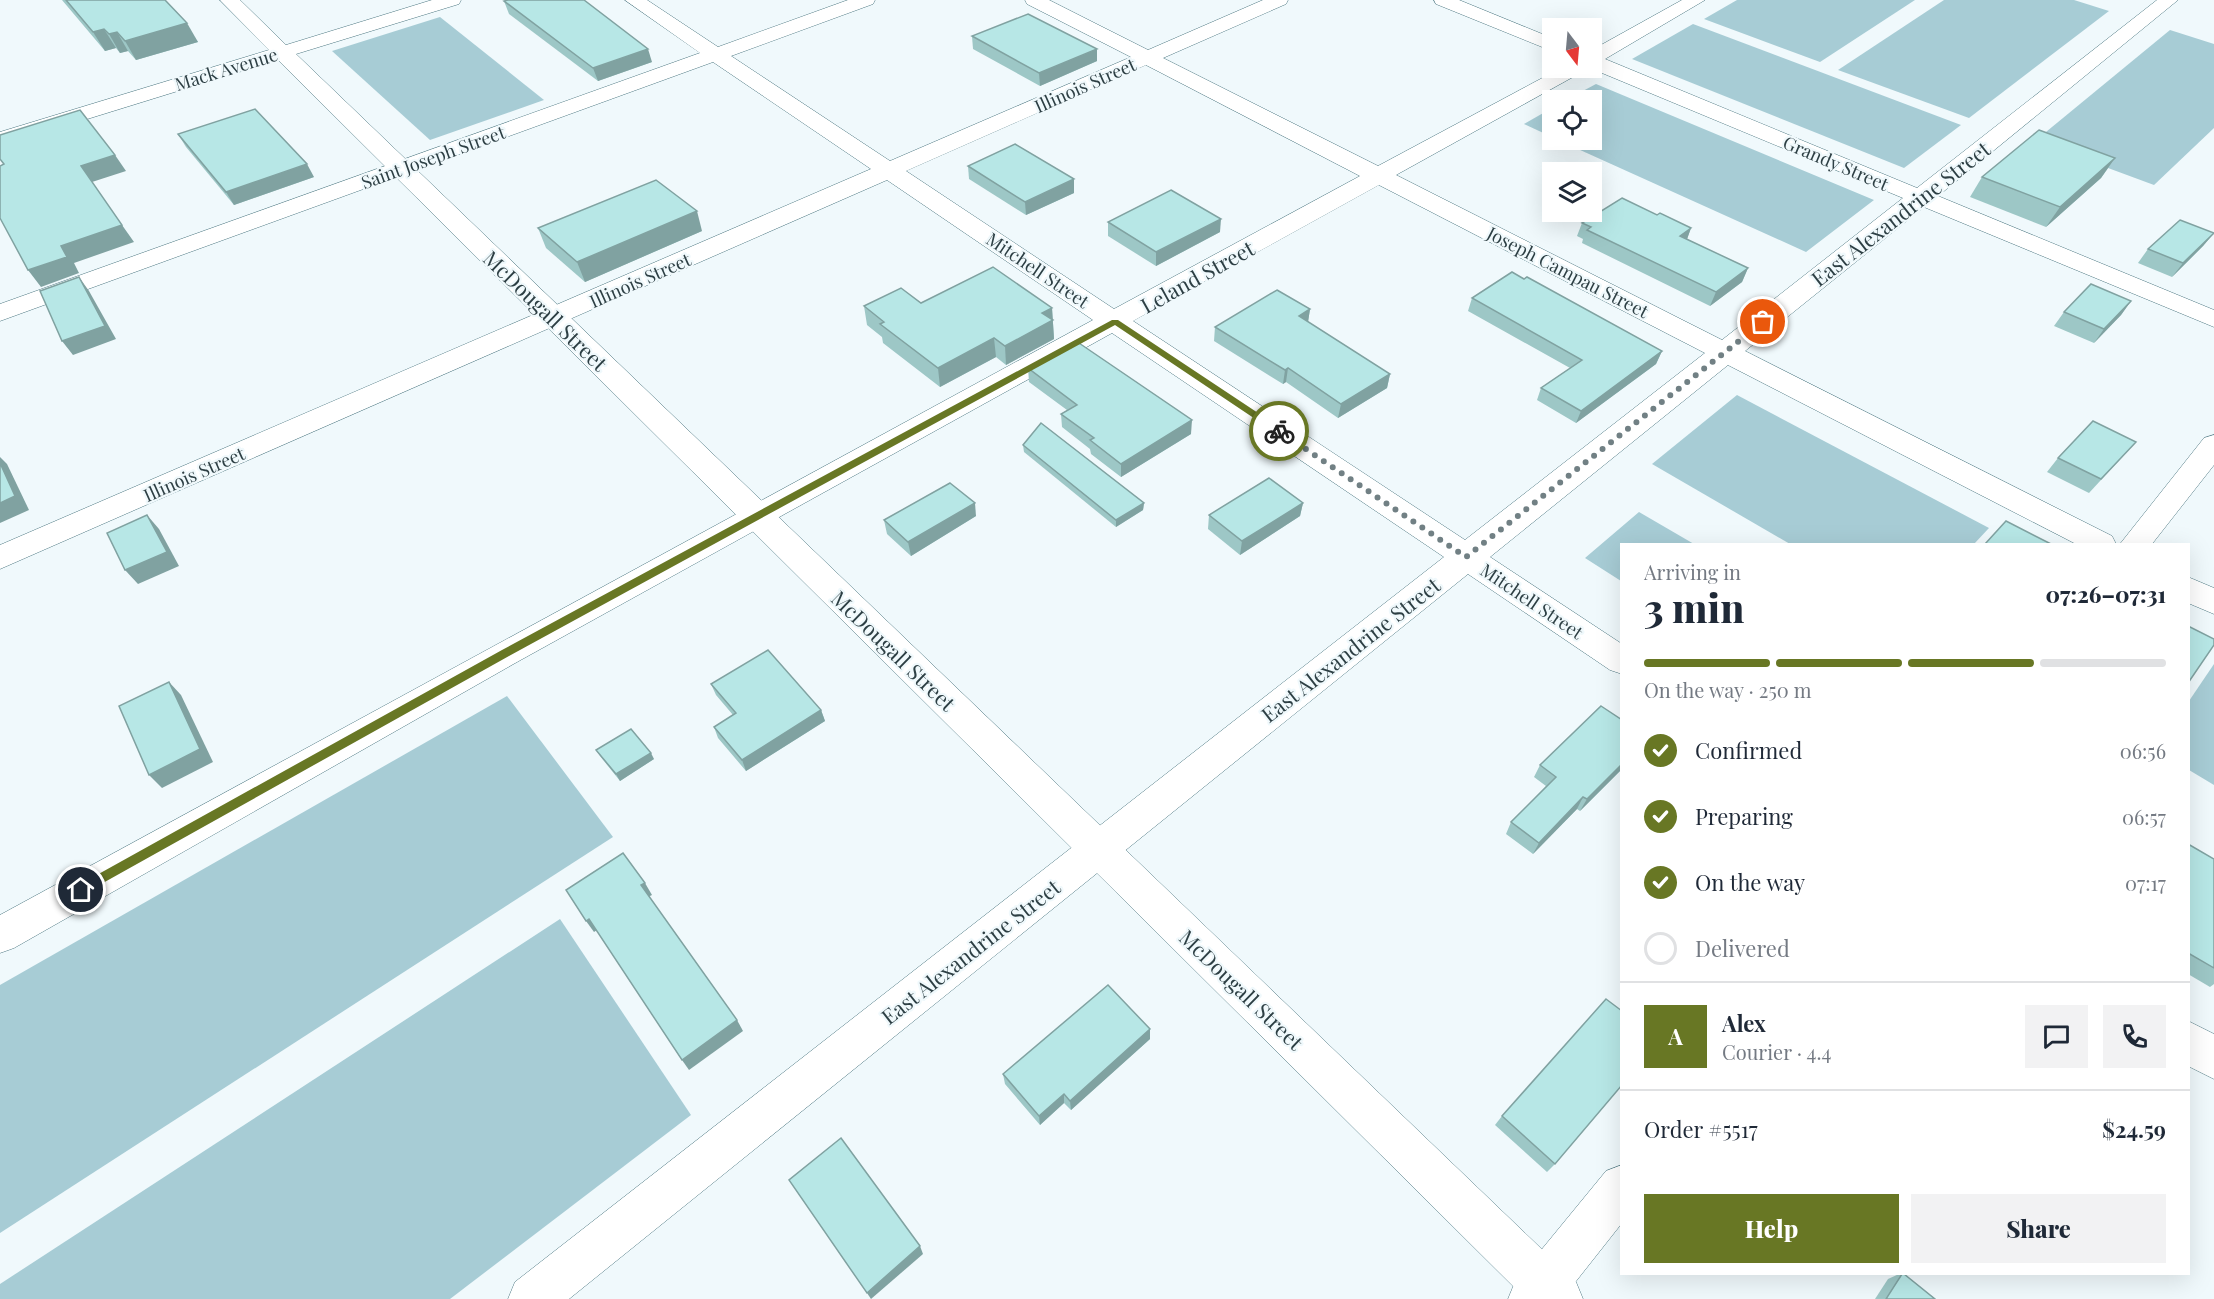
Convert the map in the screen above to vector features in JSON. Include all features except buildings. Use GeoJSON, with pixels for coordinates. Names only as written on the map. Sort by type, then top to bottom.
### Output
{"type":"FeatureCollection","features":[{"type":"Feature","properties":{"kind":"street","name":"McDougall Street"},"geometry":{"type":"LineString","coordinates":[[229,0],[1098,849],[1545,1294]]}},
{"type":"Feature","properties":{"kind":"street","name":"Mack Avenue"},"geometry":{"type":"LineString","coordinates":[[0,139],[452,0]]}},
{"type":"Feature","properties":{"kind":"street","name":"Mitchell Street"},"geometry":{"type":"LineString","coordinates":[[634,0],[1620,660]]}},
{"type":"Feature","properties":{"kind":"street","name":"Saint Joseph Street"},"geometry":{"type":"LineString","coordinates":[[0,313],[866,0]]}},
{"type":"Feature","properties":{"kind":"street","name":"Joseph Campau Street"},"geometry":{"type":"LineString","coordinates":[[1034,0],[2099,543]]}},
{"type":"Feature","properties":{"kind":"street","name":"Illinois Street"},"geometry":{"type":"LineString","coordinates":[[0,558],[1279,0]]}},
{"type":"Feature","properties":{"kind":"street"},"geometry":{"type":"LineString","coordinates":[[1443,0],[1542,41]]}},
{"type":"Feature","properties":{"kind":"street"},"geometry":{"type":"LineString","coordinates":[[1602,54],[1696,0]]}},
{"type":"Feature","properties":{"kind":"street","name":"East Alexandrine Street"},"geometry":{"type":"LineString","coordinates":[[532,1299],[2169,0]]}},
{"type":"Feature","properties":{"kind":"street","name":"Grandy Street"},"geometry":{"type":"LineString","coordinates":[[1602,64],[2214,318]]}},
{"type":"Feature","properties":{"kind":"street","name":"Leland Street"},"geometry":{"type":"LineString","coordinates":[[0,935],[505,653],[758,517],[1557,78]]}},
{"type":"Feature","properties":{"kind":"street"},"geometry":{"type":"LineString","coordinates":[[2136,543],[2214,445]]}},
{"type":"Feature","properties":{"kind":"street"},"geometry":{"type":"LineString","coordinates":[[2190,590],[2214,602]]}},
{"type":"Feature","properties":{"kind":"street"},"geometry":{"type":"LineString","coordinates":[[2190,1042],[2214,1058]]}},
{"type":"Feature","properties":{"kind":"street"},"geometry":{"type":"LineString","coordinates":[[1545,1294],[1620,1190]]}},
{"type":"Feature","properties":{"kind":"shaded area"},"geometry":{"type":"Polygon","coordinates":[[[1737,0],[1915,0],[1820,62],[1704,19],[1737,0]]]}},
{"type":"Feature","properties":{"kind":"shaded area"},"geometry":{"type":"Polygon","coordinates":[[[1944,0],[2074,0],[2109,11],[1969,118],[1838,70],[1944,0]]]}},
{"type":"Feature","properties":{"kind":"shaded area"},"geometry":{"type":"Polygon","coordinates":[[[440,17],[544,100],[430,140],[332,51],[440,17]]]}},
{"type":"Feature","properties":{"kind":"shaded area"},"geometry":{"type":"Polygon","coordinates":[[[1693,24],[1961,125],[1904,168],[1632,59],[1693,24]]]}},
{"type":"Feature","properties":{"kind":"shaded area"},"geometry":{"type":"Polygon","coordinates":[[[2170,30],[2214,44],[2214,128],[2154,185],[2035,141],[2170,30]]]}},
{"type":"Feature","properties":{"kind":"shaded area"},"geometry":{"type":"Polygon","coordinates":[[[1596,84],[1874,200],[1806,252],[1580,150],[1602,150],[1602,90],[1585,90],[1596,84]]]}},
{"type":"Feature","properties":{"kind":"shaded area"},"geometry":{"type":"Polygon","coordinates":[[[1542,114],[1542,132],[1524,124],[1542,114]]]}},
{"type":"Feature","properties":{"kind":"shaded area"},"geometry":{"type":"Polygon","coordinates":[[[1737,395],[1989,528],[1975,543],[1788,543],[1652,464],[1737,395]]]}},
{"type":"Feature","properties":{"kind":"shaded area"},"geometry":{"type":"Polygon","coordinates":[[[1639,512],[1692,543],[1620,543],[1620,580],[1585,558],[1639,512]]]}},
{"type":"Feature","properties":{"kind":"shaded area"},"geometry":{"type":"Polygon","coordinates":[[[2214,664],[2214,785],[2190,771],[2190,700],[2214,664]]]}},
{"type":"Feature","properties":{"kind":"shaded area"},"geometry":{"type":"Polygon","coordinates":[[[507,696],[613,837],[0,1233],[0,985],[507,696]]]}},
{"type":"Feature","properties":{"kind":"shaded area"},"geometry":{"type":"Polygon","coordinates":[[[560,919],[691,1115],[450,1299],[0,1299],[0,1284],[560,919]]]}},
{"type":"Feature","properties":{"kind":"way so far"},"geometry":{"type":"LineString","coordinates":[[1279,431],[1466,557],[1763,322]]}},
{"type":"Feature","properties":{"kind":"route"},"geometry":{"type":"LineString","coordinates":[[81,890],[505,653],[1115,321],[1279,431]]}}]}
